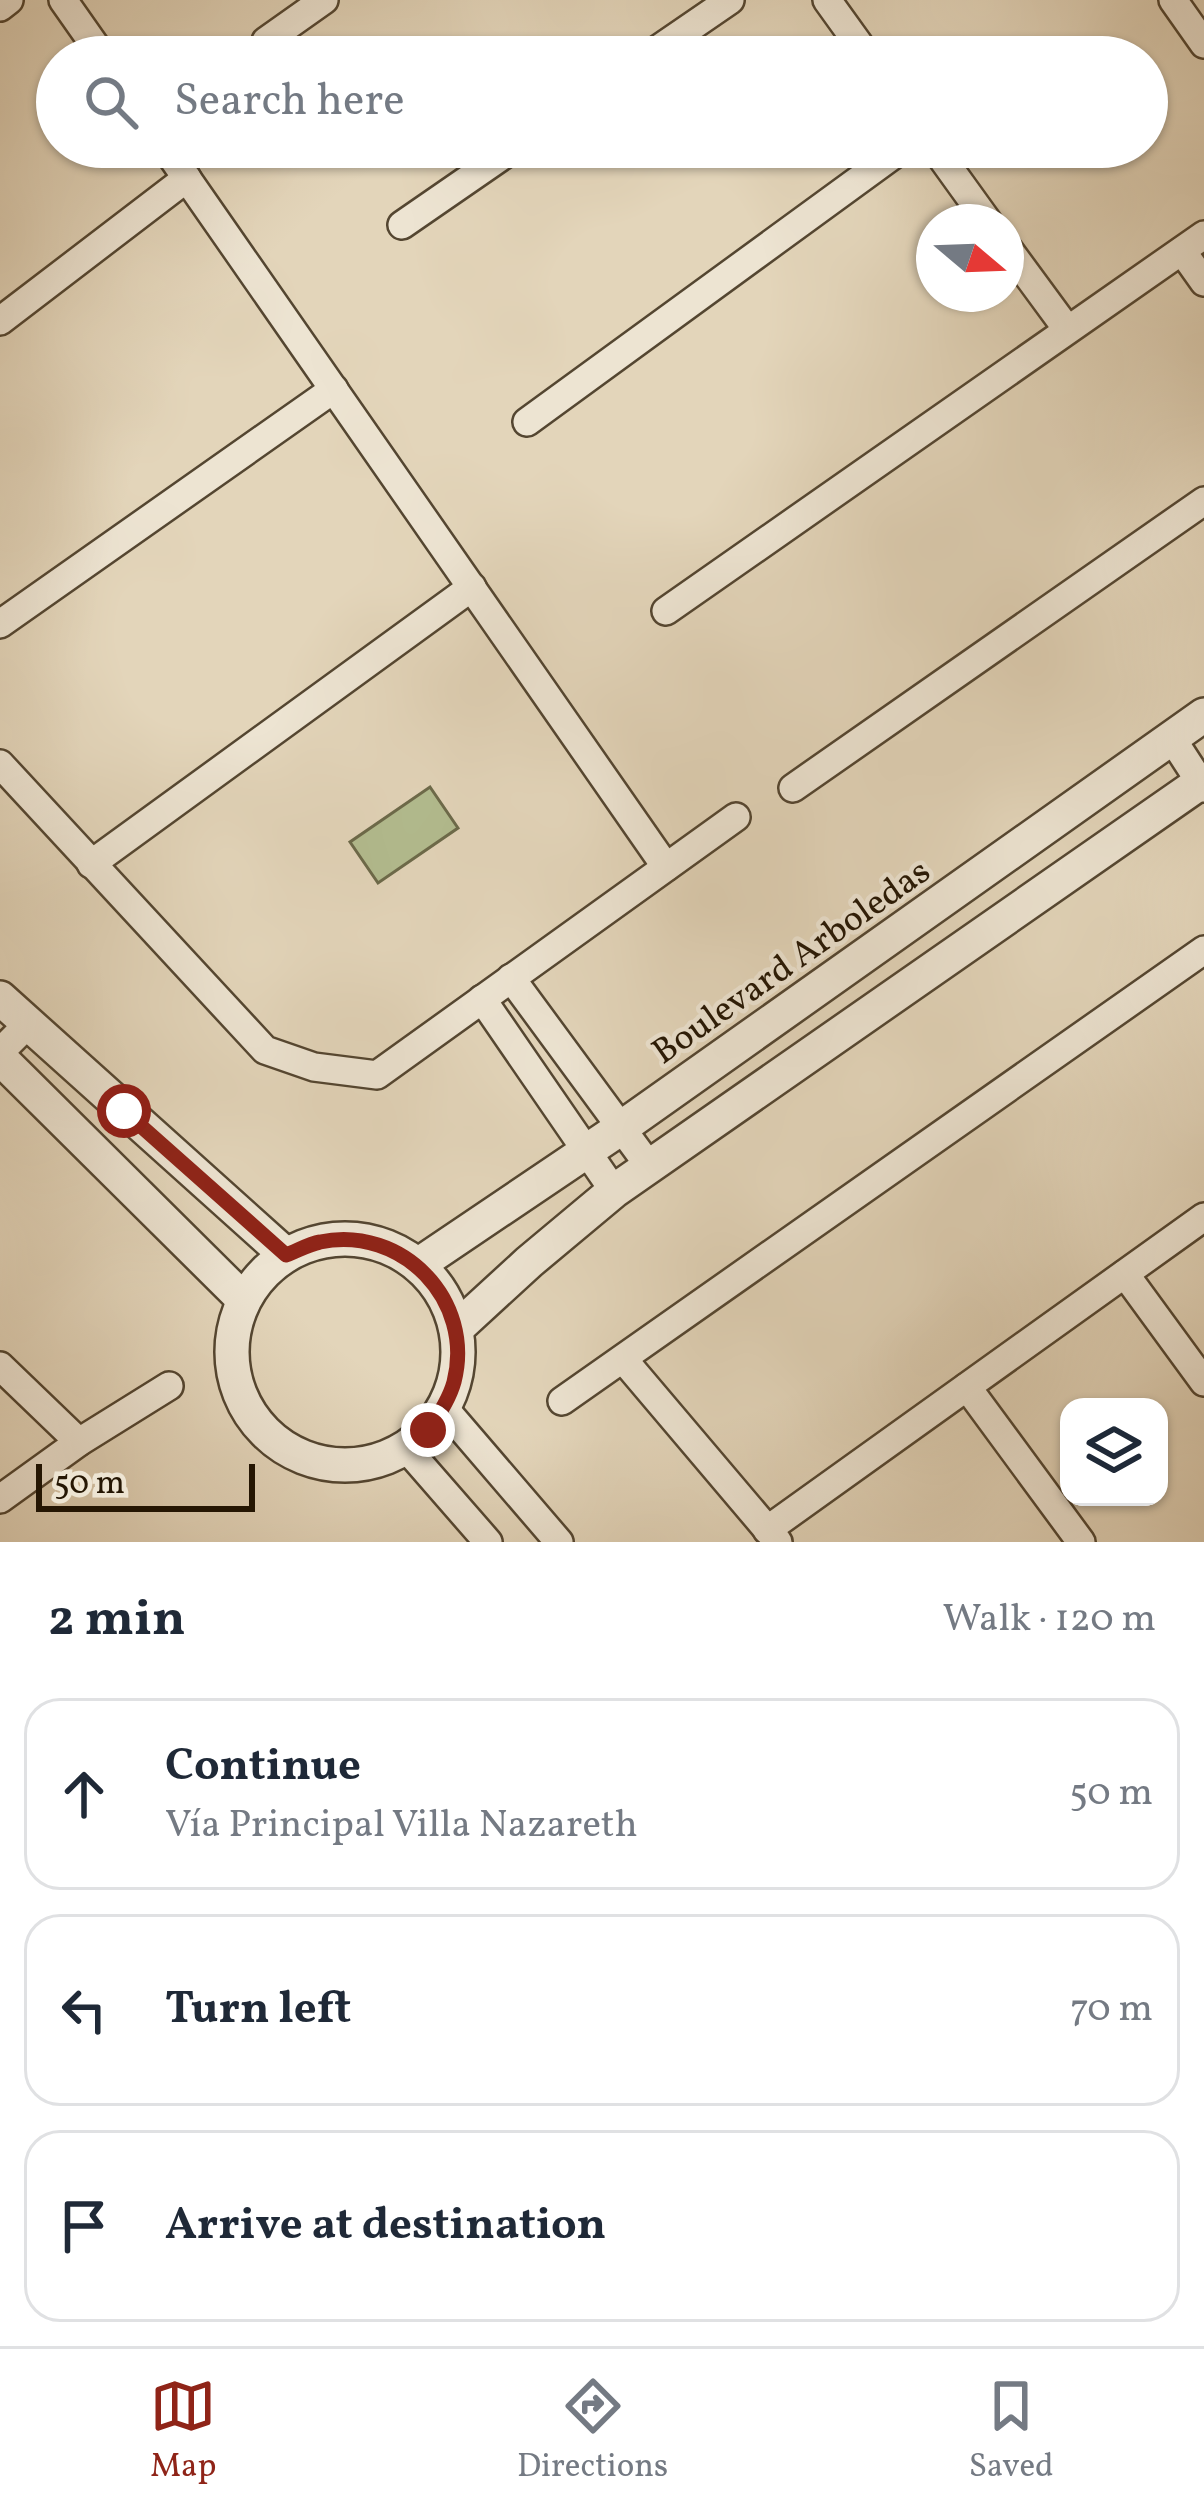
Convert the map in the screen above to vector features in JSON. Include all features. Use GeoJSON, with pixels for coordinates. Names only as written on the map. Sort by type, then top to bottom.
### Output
{"type":"FeatureCollection","features":[{"type":"Feature","properties":{"kind":"street"},"geometry":{"type":"LineString","coordinates":[[0,7],[9,0]]}},
{"type":"Feature","properties":{"kind":"street"},"geometry":{"type":"LineString","coordinates":[[63,0],[88,36]]}},
{"type":"Feature","properties":{"kind":"street"},"geometry":{"type":"LineString","coordinates":[[272,36],[324,0]]}},
{"type":"Feature","properties":{"kind":"street"},"geometry":{"type":"LineString","coordinates":[[677,36],[730,0]]}},
{"type":"Feature","properties":{"kind":"street"},"geometry":{"type":"LineString","coordinates":[[826,0],[853,36]]}},
{"type":"Feature","properties":{"kind":"street"},"geometry":{"type":"LineString","coordinates":[[1173,0],[1204,44]]}},
{"type":"Feature","properties":{"kind":"street"},"geometry":{"type":"LineString","coordinates":[[180,168],[666,866]]}},
{"type":"Feature","properties":{"kind":"street"},"geometry":{"type":"LineString","coordinates":[[402,225],[485,168]]}},
{"type":"Feature","properties":{"kind":"street"},"geometry":{"type":"LineString","coordinates":[[526,422],[875,168]]}},
{"type":"Feature","properties":{"kind":"street"},"geometry":{"type":"LineString","coordinates":[[949,168],[975,204]]}},
{"type":"Feature","properties":{"kind":"street"},"geometry":{"type":"LineString","coordinates":[[0,321],[187,178]]}},
{"type":"Feature","properties":{"kind":"street"},"geometry":{"type":"LineString","coordinates":[[666,611],[1193,243],[1204,282]]}},
{"type":"Feature","properties":{"kind":"street"},"geometry":{"type":"LineString","coordinates":[[1024,271],[1066,329]]}},
{"type":"Feature","properties":{"kind":"street"},"geometry":{"type":"LineString","coordinates":[[0,624],[334,389]]}},
{"type":"Feature","properties":{"kind":"street"},"geometry":{"type":"LineString","coordinates":[[793,788],[1204,501]]}},
{"type":"Feature","properties":{"kind":"street"},"geometry":{"type":"LineString","coordinates":[[91,864],[472,587]]}},
{"type":"Feature","properties":{"kind":"street","name":"Boulevard Arboledas"},"geometry":{"type":"LineString","coordinates":[[418,1265],[587,1152],[1204,715]]}},
{"type":"Feature","properties":{"kind":"street"},"geometry":{"type":"LineString","coordinates":[[456,1329],[614,1191],[1203,784],[1172,737]]}},
{"type":"Feature","properties":{"kind":"street"},"geometry":{"type":"LineString","coordinates":[[0,764],[265,1050],[314,1067],[377,1075],[736,817]]}},
{"type":"Feature","properties":{"kind":"street"},"geometry":{"type":"LineString","coordinates":[[562,1401],[1204,950]]}},
{"type":"Feature","properties":{"kind":"street"},"geometry":{"type":"LineString","coordinates":[[511,978],[650,1167]]}},
{"type":"Feature","properties":{"kind":"street"},"geometry":{"type":"LineString","coordinates":[[0,998],[286,1255]]}},
{"type":"Feature","properties":{"kind":"street"},"geometry":{"type":"LineString","coordinates":[[482,999],[614,1191]]}},
{"type":"Feature","properties":{"kind":"street"},"geometry":{"type":"LineString","coordinates":[[27,1025],[0,1055],[244,1300]]}},
{"type":"Feature","properties":{"kind":"street"},"geometry":{"type":"LineString","coordinates":[[623,1359],[772,1536],[1204,1217]]}},
{"type":"Feature","properties":{"kind":"street"},"geometry":{"type":"LineString","coordinates":[[353,1239],[388,1247],[418,1265],[448,1305],[458,1356],[444,1408],[428,1430],[406,1448],[372,1462],[335,1466],[299,1457],[268,1437],[245,1408],[233,1372],[232,1335],[244,1300],[262,1275],[286,1255],[318,1242],[353,1239]]}},
{"type":"Feature","properties":{"kind":"street"},"geometry":{"type":"LineString","coordinates":[[1125,1274],[1204,1382]]}},
{"type":"Feature","properties":{"kind":"street"},"geometry":{"type":"LineString","coordinates":[[0,1366],[79,1442]]}},
{"type":"Feature","properties":{"kind":"street"},"geometry":{"type":"LineString","coordinates":[[0,1498],[169,1386]]}},
{"type":"Feature","properties":{"kind":"street"},"geometry":{"type":"LineString","coordinates":[[968,1387],[1082,1542]]}},
{"type":"Feature","properties":{"kind":"street"},"geometry":{"type":"LineString","coordinates":[[444,1408],[559,1542]]}},
{"type":"Feature","properties":{"kind":"street"},"geometry":{"type":"LineString","coordinates":[[406,1448],[488,1542]]}},
{"type":"Feature","properties":{"kind":"green space"},"geometry":{"type":"Polygon","coordinates":[[[430,787],[458,828],[378,883],[350,842],[430,787]]]}},
{"type":"Feature","properties":{"kind":"route"},"geometry":{"type":"LineString","coordinates":[[124,1111],[286,1255],[318,1242],[353,1239],[388,1247],[418,1265],[448,1305],[458,1356],[444,1408],[428,1430]]}}]}
